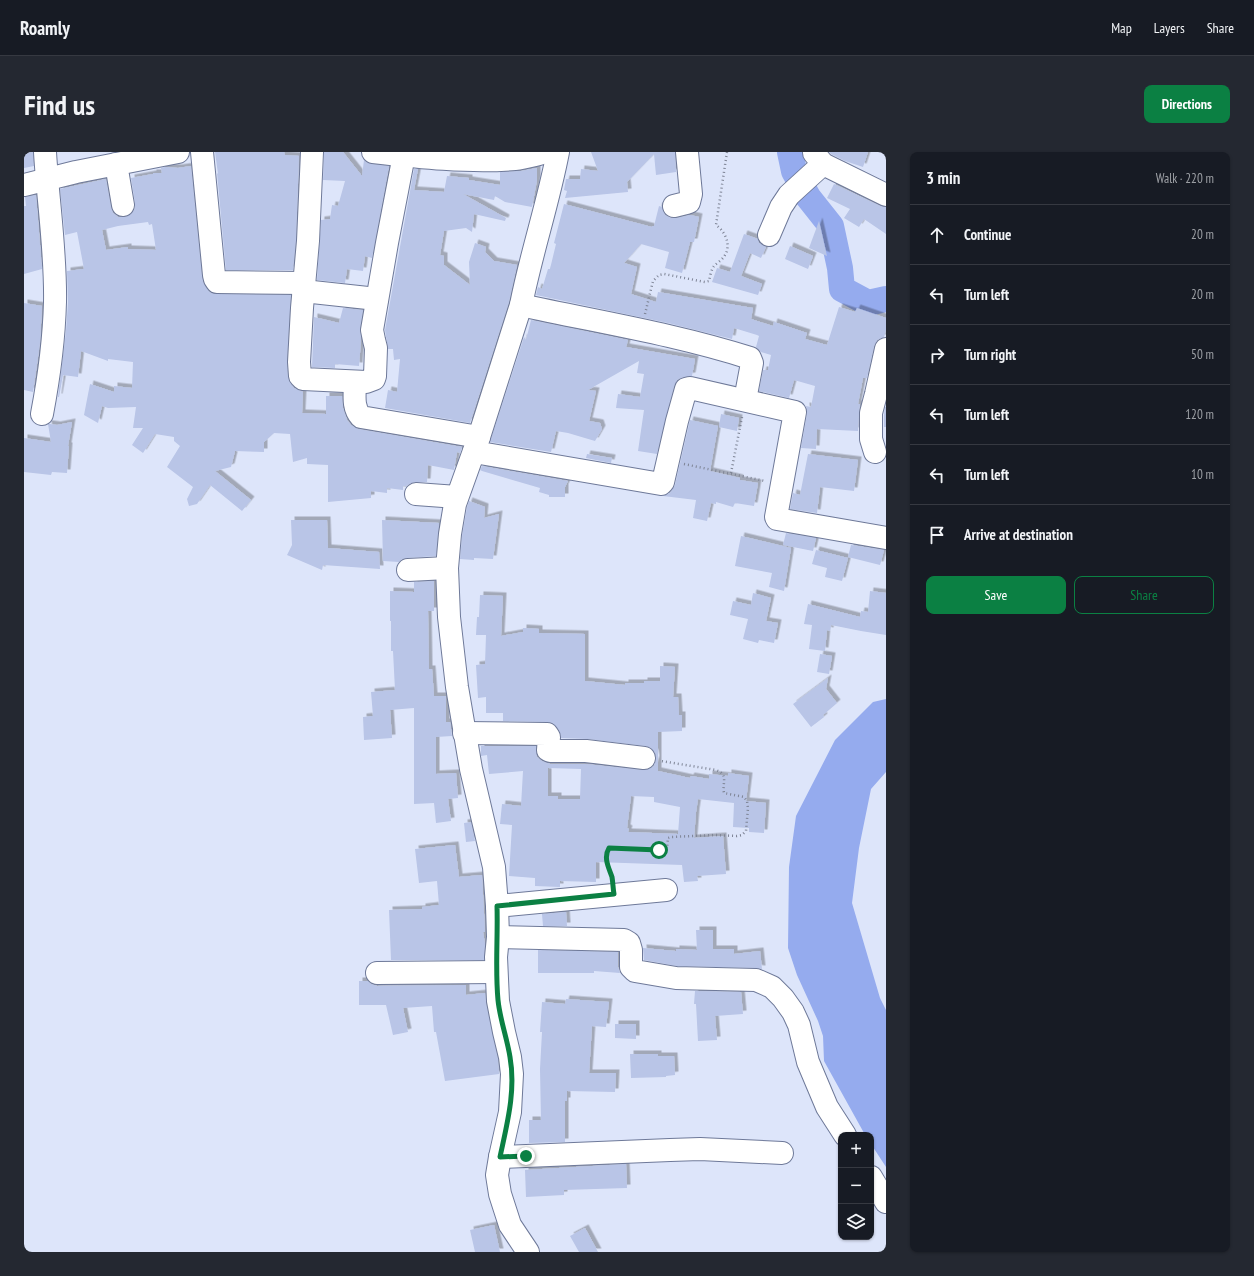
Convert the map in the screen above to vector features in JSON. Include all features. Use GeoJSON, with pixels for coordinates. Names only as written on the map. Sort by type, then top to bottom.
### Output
{"type":"FeatureCollection","features":[{"type":"Feature","properties":{"kind":"main road"},"geometry":{"type":"LineString","coordinates":[[42,414],[49,376],[55,302],[54,263],[45,152]]}},
{"type":"Feature","properties":{"kind":"main road"},"geometry":{"type":"LineString","coordinates":[[24,185],[76,172],[178,152]]}},
{"type":"Feature","properties":{"kind":"main road"},"geometry":{"type":"LineString","coordinates":[[202,152],[214,275],[217,282],[304,287],[377,299]]}},
{"type":"Feature","properties":{"kind":"main road"},"geometry":{"type":"LineString","coordinates":[[312,152],[308,242],[299,362],[300,376],[303,379],[355,382],[366,382],[374,379],[375,376],[376,348],[372,330],[404,155]]}},
{"type":"Feature","properties":{"kind":"main road"},"geometry":{"type":"LineString","coordinates":[[373,152],[416,157],[495,160],[516,159],[548,152]]}},
{"type":"Feature","properties":{"kind":"main road"},"geometry":{"type":"LineString","coordinates":[[528,1252],[510,1225],[504,1210],[497,1175],[510,1112],[512,1074],[510,1057],[498,1002],[496,958],[498,937],[494,868],[464,733],[452,652],[447,568],[450,534],[457,497],[477,445],[521,305],[552,183],[558,152]]}},
{"type":"Feature","properties":{"kind":"main road"},"geometry":{"type":"LineString","coordinates":[[674,206],[689,202],[691,194],[687,152]]}},
{"type":"Feature","properties":{"kind":"main road"},"geometry":{"type":"LineString","coordinates":[[769,235],[781,207],[818,158],[886,195]]}},
{"type":"Feature","properties":{"kind":"main road"},"geometry":{"type":"LineString","coordinates":[[116,164],[123,204]]}},
{"type":"Feature","properties":{"kind":"main road"},"geometry":{"type":"LineString","coordinates":[[521,305],[642,330],[722,349],[750,358],[752,363],[745,400]]}},
{"type":"Feature","properties":{"kind":"main road"},"geometry":{"type":"LineString","coordinates":[[875,452],[871,439],[871,413],[886,349]]}},
{"type":"Feature","properties":{"kind":"main road"},"geometry":{"type":"LineString","coordinates":[[355,382],[354,402],[361,417],[477,445],[658,485],[663,482],[686,389],[690,388],[794,411],[795,413],[776,517],[778,520],[886,538]]}},
{"type":"Feature","properties":{"kind":"main road"},"geometry":{"type":"LineString","coordinates":[[416,494],[457,497]]}},
{"type":"Feature","properties":{"kind":"main road"},"geometry":{"type":"LineString","coordinates":[[408,570],[447,568]]}},
{"type":"Feature","properties":{"kind":"main road"},"geometry":{"type":"LineString","coordinates":[[464,733],[547,734],[549,737],[548,750],[550,751],[586,750],[644,758]]}},
{"type":"Feature","properties":{"kind":"main road"},"geometry":{"type":"LineString","coordinates":[[497,906],[666,890]]}},
{"type":"Feature","properties":{"kind":"main road"},"geometry":{"type":"LineString","coordinates":[[498,937],[624,940],[629,943],[631,967],[635,971],[676,978],[756,980],[772,987],[784,998],[793,1012],[799,1025],[808,1062],[827,1107],[843,1132]]}},
{"type":"Feature","properties":{"kind":"main road"},"geometry":{"type":"LineString","coordinates":[[377,974],[496,972]]}},
{"type":"Feature","properties":{"kind":"main road"},"geometry":{"type":"LineString","coordinates":[[500,1157],[700,1149],[782,1153]]}},
{"type":"Feature","properties":{"kind":"main road"},"geometry":{"type":"LineString","coordinates":[[874,1182],[886,1202]]}},
{"type":"Feature","properties":{"kind":"path"},"geometry":{"type":"LineString","coordinates":[[642,330],[653,281],[659,275],[664,274],[705,282],[709,281],[714,266],[722,260],[727,251],[727,239],[723,230],[716,225],[727,152]]}},
{"type":"Feature","properties":{"kind":"path"},"geometry":{"type":"LineString","coordinates":[[731,474],[745,400]]}},
{"type":"Feature","properties":{"kind":"path"},"geometry":{"type":"LineString","coordinates":[[668,460],[781,485]]}},
{"type":"Feature","properties":{"kind":"path"},"geometry":{"type":"LineString","coordinates":[[614,894],[612,877],[607,864],[606,855],[609,848],[662,850],[667,848],[668,838],[671,837],[715,835],[737,836],[742,835],[746,831],[748,808],[747,801],[744,797],[724,793],[724,777],[720,772],[716,770],[644,758]]}},
{"type":"Feature","properties":{"kind":"water"},"geometry":{"type":"Polygon","coordinates":[[[886,699],[886,772],[871,789],[859,848],[852,903],[880,998],[886,1010],[886,1167],[874,1149],[874,1132],[863,1132],[824,1061],[823,1036],[818,1021],[797,975],[788,948],[789,867],[796,816],[835,740],[873,702],[886,699]]]}},
{"type":"Feature","properties":{"kind":"building"},"geometry":{"type":"Polygon","coordinates":[[[24,152],[33,152],[34,166],[24,168],[24,152]]]}},
{"type":"Feature","properties":{"kind":"building"},"geometry":{"type":"Polygon","coordinates":[[[215,152],[284,152],[285,155],[299,156],[296,240],[293,270],[226,270],[215,152]]]}},
{"type":"Feature","properties":{"kind":"building"},"geometry":{"type":"Polygon","coordinates":[[[324,152],[343,152],[362,176],[364,160],[371,164],[389,166],[372,258],[365,256],[363,271],[347,269],[345,283],[317,280],[321,220],[330,219],[332,205],[338,206],[345,181],[323,180],[324,152]]]}},
{"type":"Feature","properties":{"kind":"building"},"geometry":{"type":"Polygon","coordinates":[[[591,152],[675,152],[676,172],[656,175],[654,154],[627,182],[628,192],[565,198],[567,191],[564,190],[566,179],[580,179],[581,169],[598,171],[591,152]]]}},
{"type":"Feature","properties":{"kind":"building"},"geometry":{"type":"Polygon","coordinates":[[[829,152],[868,152],[863,167],[845,161],[829,152]]]}},
{"type":"Feature","properties":{"kind":"building"},"geometry":{"type":"Polygon","coordinates":[[[191,166],[202,276],[203,282],[207,289],[211,293],[217,294],[291,295],[287,361],[288,377],[294,388],[303,392],[302,413],[326,414],[326,396],[342,396],[343,408],[347,420],[351,425],[358,429],[462,447],[460,453],[457,452],[454,470],[428,465],[427,482],[411,483],[403,486],[403,490],[387,488],[387,493],[371,491],[371,498],[328,502],[328,465],[307,464],[307,458],[293,462],[290,434],[274,433],[264,442],[264,452],[235,451],[231,467],[215,471],[251,500],[242,511],[210,485],[197,504],[189,506],[187,499],[193,487],[167,467],[180,446],[174,441],[174,437],[155,434],[143,453],[132,445],[143,428],[133,428],[136,407],[108,408],[102,406],[98,423],[84,415],[90,384],[114,392],[114,386],[132,388],[133,362],[108,359],[108,361],[81,351],[78,377],[63,375],[58,397],[66,331],[68,302],[67,271],[84,269],[77,232],[65,235],[60,189],[106,179],[113,213],[118,217],[125,217],[131,214],[135,209],[131,178],[153,173],[162,173],[161,168],[165,167],[178,168],[191,166]],[[148,222],[102,230],[106,250],[128,247],[128,249],[156,250],[152,224],[149,225],[148,222]]]}},
{"type":"Feature","properties":{"kind":"building"},"geometry":{"type":"Polygon","coordinates":[[[537,168],[537,180],[532,207],[505,202],[495,196],[494,200],[463,194],[506,218],[505,221],[474,214],[472,232],[466,228],[444,231],[440,255],[444,256],[444,265],[470,285],[469,262],[475,243],[486,247],[485,252],[494,261],[517,265],[509,302],[470,423],[385,408],[388,390],[397,392],[400,359],[394,360],[393,349],[388,349],[385,330],[414,169],[418,169],[414,190],[444,192],[447,176],[469,178],[469,180],[500,185],[500,172],[521,171],[537,168]]]}},
{"type":"Feature","properties":{"kind":"building"},"geometry":{"type":"Polygon","coordinates":[[[834,184],[880,206],[886,207],[886,234],[864,219],[859,227],[844,218],[850,209],[827,198],[834,184]]]}},
{"type":"Feature","properties":{"kind":"building"},"geometry":{"type":"Polygon","coordinates":[[[36,195],[42,269],[24,274],[25,197],[36,195]]]}},
{"type":"Feature","properties":{"kind":"building"},"geometry":{"type":"Polygon","coordinates":[[[564,204],[652,227],[654,226],[659,206],[662,207],[665,215],[671,218],[690,215],[699,217],[694,242],[690,242],[682,273],[665,268],[669,252],[641,244],[624,263],[637,267],[631,294],[656,302],[658,292],[753,308],[751,319],[773,326],[774,322],[807,333],[805,339],[827,345],[839,307],[855,312],[857,308],[886,318],[886,330],[884,337],[877,340],[874,346],[867,378],[863,378],[858,404],[860,404],[858,431],[817,429],[816,449],[801,448],[807,414],[806,406],[811,407],[815,386],[794,380],[789,398],[759,391],[763,370],[768,370],[771,355],[761,352],[756,347],[759,336],[757,335],[734,328],[732,339],[668,323],[536,295],[538,287],[542,289],[548,269],[550,269],[556,244],[554,243],[564,204]]]}},
{"type":"Feature","properties":{"kind":"building"},"geometry":{"type":"Polygon","coordinates":[[[819,221],[827,256],[809,248],[819,221]]]}},
{"type":"Feature","properties":{"kind":"building"},"geometry":{"type":"Polygon","coordinates":[[[744,234],[758,239],[759,243],[766,247],[761,258],[750,253],[741,276],[762,284],[758,295],[712,282],[717,268],[730,272],[744,234]]]}},
{"type":"Feature","properties":{"kind":"building"},"geometry":{"type":"Polygon","coordinates":[[[790,246],[813,256],[808,269],[785,259],[790,246]]]}},
{"type":"Feature","properties":{"kind":"building"},"geometry":{"type":"Polygon","coordinates":[[[24,303],[42,306],[40,343],[33,392],[24,390],[24,303]]]}},
{"type":"Feature","properties":{"kind":"building"},"geometry":{"type":"Polygon","coordinates":[[[343,308],[363,310],[360,328],[361,340],[359,366],[335,364],[335,368],[312,367],[314,317],[339,323],[343,308]]]}},
{"type":"Feature","properties":{"kind":"building"},"geometry":{"type":"Polygon","coordinates":[[[531,320],[628,340],[626,347],[695,359],[692,376],[683,377],[677,380],[674,386],[657,454],[638,451],[644,410],[616,408],[618,394],[640,397],[644,374],[637,373],[639,361],[588,390],[596,391],[589,421],[600,423],[602,429],[595,441],[556,431],[551,452],[490,442],[524,337],[526,340],[531,320]]]}},
{"type":"Feature","properties":{"kind":"building"},"geometry":{"type":"Polygon","coordinates":[[[885,407],[886,427],[884,427],[884,415],[885,407]]]}},
{"type":"Feature","properties":{"kind":"building"},"geometry":{"type":"Polygon","coordinates":[[[721,414],[739,418],[737,431],[719,427],[721,414]]]}},
{"type":"Feature","properties":{"kind":"building"},"geometry":{"type":"Polygon","coordinates":[[[690,420],[718,426],[710,471],[740,478],[740,480],[758,483],[754,506],[735,503],[733,507],[716,502],[716,504],[711,503],[707,521],[693,518],[696,500],[663,496],[670,493],[675,485],[690,420]]]}},
{"type":"Feature","properties":{"kind":"building"},"geometry":{"type":"Polygon","coordinates":[[[72,422],[68,446],[67,473],[52,472],[51,475],[24,472],[24,438],[51,442],[48,424],[57,425],[72,422]]]}},
{"type":"Feature","properties":{"kind":"building"},"geometry":{"type":"Polygon","coordinates":[[[587,454],[612,458],[611,463],[586,458],[587,454]]]}},
{"type":"Feature","properties":{"kind":"building"},"geometry":{"type":"Polygon","coordinates":[[[808,454],[858,460],[854,491],[820,487],[817,513],[790,509],[793,493],[800,495],[808,454]]]}},
{"type":"Feature","properties":{"kind":"building"},"geometry":{"type":"Polygon","coordinates":[[[482,466],[568,481],[565,487],[565,497],[549,497],[549,495],[539,492],[540,488],[482,471],[480,470],[482,466]]]}},
{"type":"Feature","properties":{"kind":"building"},"geometry":{"type":"Polygon","coordinates":[[[469,501],[485,507],[484,518],[499,514],[493,559],[460,559],[462,536],[469,501]]]}},
{"type":"Feature","properties":{"kind":"building"},"geometry":{"type":"Polygon","coordinates":[[[291,520],[327,520],[328,548],[379,552],[380,569],[323,565],[322,570],[287,555],[292,545],[291,520]]]}},
{"type":"Feature","properties":{"kind":"building"},"geometry":{"type":"Polygon","coordinates":[[[382,520],[439,523],[436,556],[407,558],[402,559],[399,562],[383,561],[382,520]]]}},
{"type":"Feature","properties":{"kind":"building"},"geometry":{"type":"Polygon","coordinates":[[[786,533],[816,538],[813,551],[783,545],[786,533]]]}},
{"type":"Feature","properties":{"kind":"building"},"geometry":{"type":"Polygon","coordinates":[[[741,536],[791,548],[784,591],[769,587],[772,573],[735,566],[741,536]]]}},
{"type":"Feature","properties":{"kind":"building"},"geometry":{"type":"Polygon","coordinates":[[[851,545],[884,550],[880,565],[848,557],[851,545]]]}},
{"type":"Feature","properties":{"kind":"building"},"geometry":{"type":"Polygon","coordinates":[[[816,550],[848,558],[842,581],[825,577],[827,568],[812,564],[816,550]]]}},
{"type":"Feature","properties":{"kind":"building"},"geometry":{"type":"Polygon","coordinates":[[[434,581],[434,611],[428,611],[429,669],[432,669],[434,696],[446,696],[446,722],[450,722],[452,736],[436,737],[436,774],[456,773],[458,798],[448,799],[451,821],[436,823],[434,803],[414,804],[414,708],[390,710],[392,738],[364,740],[363,717],[373,716],[371,692],[395,690],[393,651],[391,651],[390,591],[414,592],[414,582],[434,581]]]}},
{"type":"Feature","properties":{"kind":"building"},"geometry":{"type":"Polygon","coordinates":[[[870,591],[886,593],[886,635],[831,625],[830,631],[827,630],[825,651],[809,649],[812,625],[804,624],[808,604],[860,617],[861,611],[868,612],[870,591]]]}},
{"type":"Feature","properties":{"kind":"building"},"geometry":{"type":"Polygon","coordinates":[[[753,593],[771,598],[766,621],[778,623],[774,643],[759,640],[758,643],[743,639],[748,619],[730,615],[733,601],[751,605],[753,593]]]}},
{"type":"Feature","properties":{"kind":"building"},"geometry":{"type":"Polygon","coordinates":[[[480,595],[503,596],[501,636],[523,632],[523,628],[539,629],[539,633],[585,634],[585,681],[625,685],[625,683],[660,681],[660,666],[675,667],[673,697],[678,697],[679,715],[682,715],[682,731],[658,732],[658,771],[690,778],[691,776],[709,779],[709,774],[728,776],[728,773],[749,776],[746,801],[766,803],[764,833],[749,832],[749,828],[733,827],[734,803],[698,799],[694,838],[723,836],[726,874],[697,876],[698,881],[684,882],[682,865],[596,862],[596,882],[560,881],[560,887],[535,886],[535,878],[509,876],[512,825],[500,824],[502,804],[521,806],[523,771],[489,774],[487,755],[481,756],[481,746],[536,746],[537,757],[550,764],[585,764],[643,770],[654,766],[656,759],[655,753],[651,748],[646,746],[587,739],[561,738],[559,730],[553,723],[503,721],[503,713],[486,713],[486,697],[478,698],[476,665],[485,664],[486,635],[476,635],[477,617],[479,617],[480,595]],[[548,768],[548,796],[558,796],[558,799],[580,799],[581,769],[548,768]],[[631,796],[627,828],[629,829],[628,832],[678,834],[680,807],[654,802],[654,797],[631,796]]]}},
{"type":"Feature","properties":{"kind":"building"},"geometry":{"type":"Polygon","coordinates":[[[820,654],[832,656],[829,674],[817,672],[820,654]]]}},
{"type":"Feature","properties":{"kind":"building"},"geometry":{"type":"Polygon","coordinates":[[[828,678],[826,689],[837,703],[823,715],[824,717],[811,727],[793,704],[828,678]]]}},
{"type":"Feature","properties":{"kind":"building"},"geometry":{"type":"Polygon","coordinates":[[[471,822],[475,841],[466,842],[464,823],[471,822]]]}},
{"type":"Feature","properties":{"kind":"building"},"geometry":{"type":"Polygon","coordinates":[[[455,845],[459,877],[482,875],[485,932],[483,932],[485,944],[484,960],[391,960],[389,910],[422,909],[422,907],[439,905],[437,881],[419,883],[415,849],[455,845]]]}},
{"type":"Feature","properties":{"kind":"building"},"geometry":{"type":"Polygon","coordinates":[[[566,912],[567,926],[543,926],[542,914],[566,912]]]}},
{"type":"Feature","properties":{"kind":"building"},"geometry":{"type":"Polygon","coordinates":[[[696,930],[713,930],[713,949],[734,949],[734,954],[760,951],[762,969],[677,966],[644,960],[643,948],[676,951],[676,949],[697,950],[696,930]]]}},
{"type":"Feature","properties":{"kind":"building"},"geometry":{"type":"Polygon","coordinates":[[[538,950],[618,952],[618,967],[620,973],[594,971],[594,973],[538,973],[538,950]]]}},
{"type":"Feature","properties":{"kind":"building"},"geometry":{"type":"Polygon","coordinates":[[[359,981],[368,981],[377,986],[466,985],[466,995],[485,993],[498,1059],[499,1074],[445,1081],[436,1032],[434,1032],[432,1006],[403,1008],[408,1032],[393,1035],[386,1005],[359,1005],[359,981]]]}},
{"type":"Feature","properties":{"kind":"building"},"geometry":{"type":"Polygon","coordinates":[[[695,991],[741,992],[743,1014],[715,1016],[717,1040],[698,1041],[696,1004],[694,1004],[695,991]]]}},
{"type":"Feature","properties":{"kind":"building"},"geometry":{"type":"Polygon","coordinates":[[[566,999],[609,1002],[606,1027],[592,1026],[589,1073],[616,1073],[615,1092],[567,1091],[567,1101],[565,1101],[565,1142],[529,1143],[529,1120],[541,1120],[540,1069],[542,1032],[540,1032],[542,1002],[565,1004],[566,999]]]}},
{"type":"Feature","properties":{"kind":"building"},"geometry":{"type":"Polygon","coordinates":[[[615,1024],[636,1024],[636,1039],[615,1038],[615,1024]]]}},
{"type":"Feature","properties":{"kind":"building"},"geometry":{"type":"Polygon","coordinates":[[[630,1054],[658,1054],[658,1056],[674,1056],[675,1075],[666,1077],[631,1078],[630,1054]]]}},
{"type":"Feature","properties":{"kind":"building"},"geometry":{"type":"Polygon","coordinates":[[[626,1164],[627,1188],[564,1190],[564,1195],[526,1197],[525,1170],[626,1164]]]}},
{"type":"Feature","properties":{"kind":"building"},"geometry":{"type":"Polygon","coordinates":[[[494,1225],[500,1252],[475,1252],[470,1230],[494,1225]]]}},
{"type":"Feature","properties":{"kind":"building"},"geometry":{"type":"Polygon","coordinates":[[[585,1228],[598,1252],[579,1252],[570,1236],[585,1228]]]}},
{"type":"Feature","properties":{"kind":"waterway"},"geometry":{"type":"LineString","coordinates":[[790,152],[794,171],[808,197],[831,226],[840,268],[842,289],[868,303],[886,299]]}},
{"type":"Feature","properties":{"kind":"route"},"geometry":{"type":"LineString","coordinates":[[526,1156],[500,1157],[510,1112],[512,1074],[510,1057],[498,1002],[496,958],[498,937],[497,906],[614,894],[612,877],[608,868],[606,855],[609,848],[659,850]]}}]}
